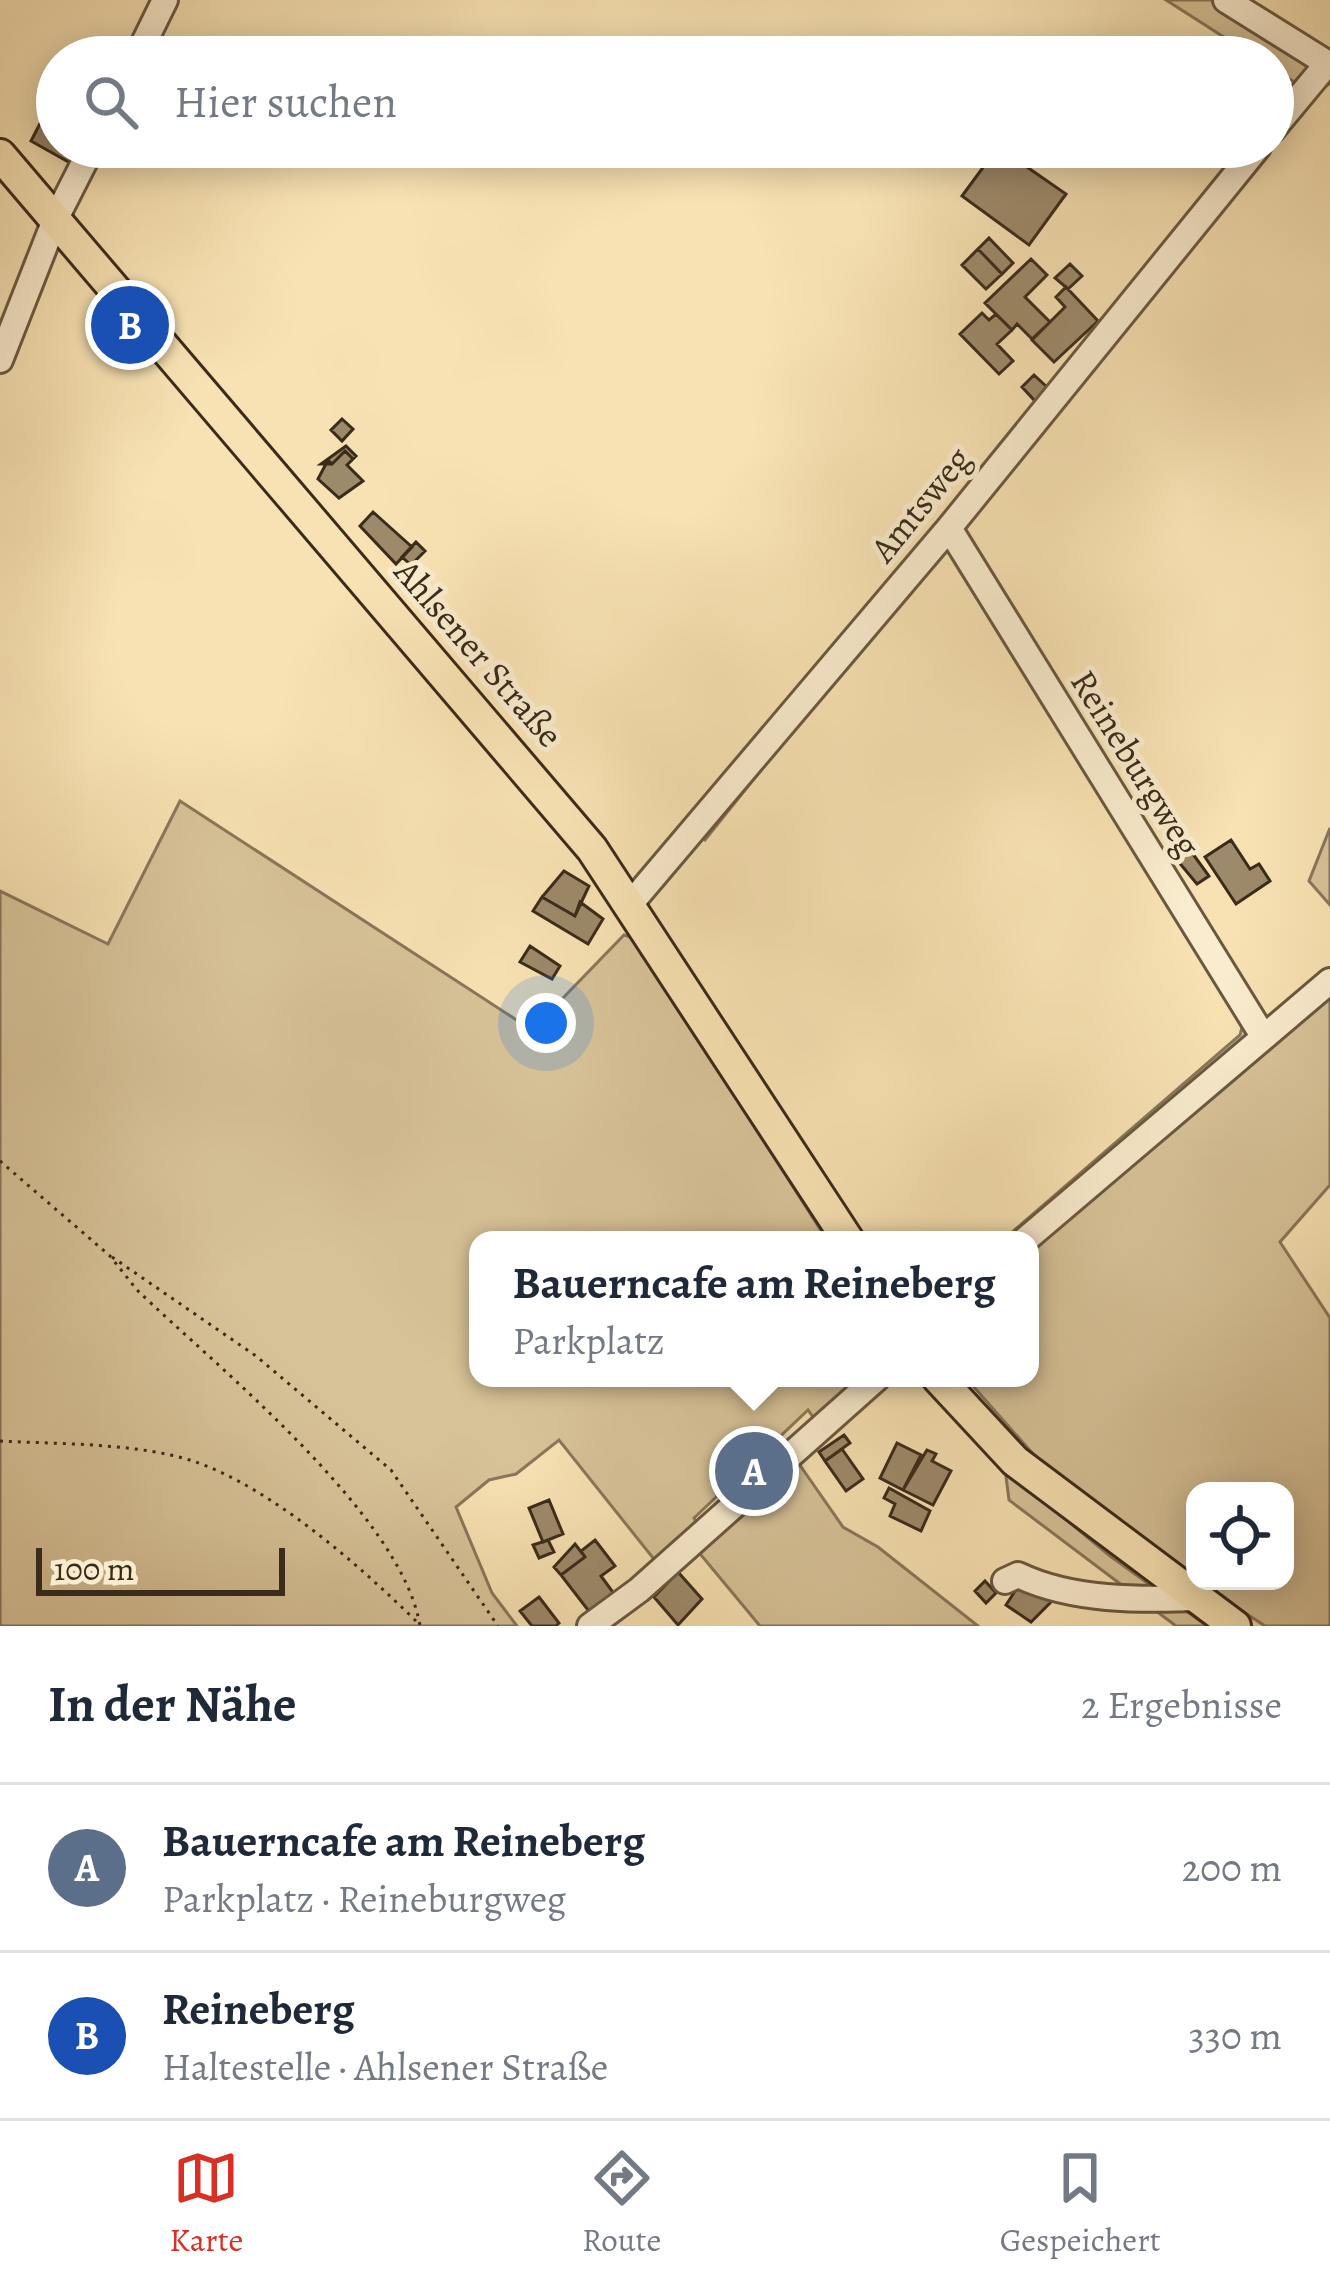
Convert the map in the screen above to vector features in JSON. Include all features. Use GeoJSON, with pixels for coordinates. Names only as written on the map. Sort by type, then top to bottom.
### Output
{"type":"FeatureCollection","features":[{"type":"Feature","properties":{"kind":"main road","name":"Ahlsener Straße"},"geometry":{"type":"LineString","coordinates":[[0,155],[543,786],[632,902],[842,1231]]}},
{"type":"Feature","properties":{"kind":"main road"},"geometry":{"type":"LineString","coordinates":[[946,1387],[1016,1461],[1235,1626]]}},
{"type":"Feature","properties":{"kind":"street"},"geometry":{"type":"LineString","coordinates":[[147,36],[165,0]]}},
{"type":"Feature","properties":{"kind":"street"},"geometry":{"type":"LineString","coordinates":[[1226,0],[1283,36]]}},
{"type":"Feature","properties":{"kind":"street"},"geometry":{"type":"LineString","coordinates":[[1294,43],[1329,65],[1294,105]]}},
{"type":"Feature","properties":{"kind":"street"},"geometry":{"type":"LineString","coordinates":[[0,359],[82,168]]}},
{"type":"Feature","properties":{"kind":"street","name":"Amtsweg"},"geometry":{"type":"LineString","coordinates":[[632,902],[949,527],[1241,168]]}},
{"type":"Feature","properties":{"kind":"street","name":"Reineburgweg"},"geometry":{"type":"LineString","coordinates":[[949,527],[1263,1036]]}},
{"type":"Feature","properties":{"kind":"street"},"geometry":{"type":"LineString","coordinates":[[1036,1231],[1330,980]]}},
{"type":"Feature","properties":{"kind":"street"},"geometry":{"type":"LineString","coordinates":[[590,1626],[639,1590],[867,1387]]}},
{"type":"Feature","properties":{"kind":"street"},"geometry":{"type":"LineString","coordinates":[[1005,1581],[1018,1575],[1067,1591],[1143,1600],[1199,1598]]}},
{"type":"Feature","properties":{"kind":"path"},"geometry":{"type":"LineString","coordinates":[[0,1161],[110,1256],[256,1355],[391,1470],[498,1626]]}},
{"type":"Feature","properties":{"kind":"path"},"geometry":{"type":"LineString","coordinates":[[110,1256],[136,1290],[336,1486],[392,1561],[420,1625]]}},
{"type":"Feature","properties":{"kind":"path"},"geometry":{"type":"LineString","coordinates":[[0,1441],[139,1449],[209,1467],[240,1482],[341,1556],[420,1625]]}},
{"type":"Feature","properties":{"kind":"shaded area"},"geometry":{"type":"Polygon","coordinates":[[[1166,0],[1246,0],[1330,52],[1330,84],[1322,87],[1294,121],[1294,36],[1222,36],[1166,0]]]}},
{"type":"Feature","properties":{"kind":"shaded area"},"geometry":{"type":"Polygon","coordinates":[[[1230,168],[1255,168],[963,521],[960,535],[1258,1012],[1270,1019],[1330,991],[1330,1185],[1280,1242],[1330,1318],[1330,1626],[1265,1626],[1211,1590],[1294,1590],[1294,1482],[1186,1482],[1186,1573],[1049,1472],[974,1387],[1039,1387],[1039,1231],[1013,1231],[1240,1035],[1242,1027],[954,549],[945,546],[935,553],[705,840],[690,829],[1230,168]]]}},
{"type":"Feature","properties":{"kind":"shaded area"},"geometry":{"type":"Polygon","coordinates":[[[180,801],[532,1030],[624,935],[634,938],[821,1231],[469,1231],[469,1387],[857,1387],[818,1424],[808,1410],[694,1518],[700,1529],[657,1563],[559,1440],[516,1474],[489,1480],[456,1507],[492,1593],[517,1626],[0,1626],[0,891],[108,944],[180,801]]]}},
{"type":"Feature","properties":{"kind":"shaded area"},"geometry":{"type":"Polygon","coordinates":[[[1330,828],[1330,905],[1309,881],[1330,828]]]}},
{"type":"Feature","properties":{"kind":"shaded area"},"geometry":{"type":"Polygon","coordinates":[[[797,1461],[843,1527],[878,1547],[978,1626],[760,1626],[696,1549],[797,1461]]]}},
{"type":"Feature","properties":{"kind":"shaded area"},"geometry":{"type":"Polygon","coordinates":[[[1005,1469],[1110,1556],[1207,1626],[1176,1626],[1009,1500],[1005,1469]]]}},
{"type":"Feature","properties":{"kind":"building"},"geometry":{"type":"Polygon","coordinates":[[[983,168],[1028,168],[1066,194],[1029,245],[962,196],[983,168]]]}},
{"type":"Feature","properties":{"kind":"building"},"geometry":{"type":"Polygon","coordinates":[[[989,238],[1013,263],[1002,274],[978,249],[989,238]]]}},
{"type":"Feature","properties":{"kind":"building"},"geometry":{"type":"Polygon","coordinates":[[[978,249],[1002,274],[986,289],[962,265],[978,249]]]}},
{"type":"Feature","properties":{"kind":"building"},"geometry":{"type":"Polygon","coordinates":[[[1031,259],[1047,275],[1025,297],[1050,322],[1032,339],[1017,324],[1012,330],[985,303],[1031,259]]]}},
{"type":"Feature","properties":{"kind":"building"},"geometry":{"type":"Polygon","coordinates":[[[1070,264],[1082,276],[1068,289],[1055,278],[1070,264]]]}},
{"type":"Feature","properties":{"kind":"building"},"geometry":{"type":"Polygon","coordinates":[[[1066,287],[1098,321],[1054,362],[1032,340],[1065,307],[1056,297],[1066,287]]]}},
{"type":"Feature","properties":{"kind":"building"},"geometry":{"type":"Polygon","coordinates":[[[982,313],[989,320],[996,314],[1012,330],[997,344],[1013,361],[999,374],[960,334],[982,313]]]}},
{"type":"Feature","properties":{"kind":"building"},"geometry":{"type":"Polygon","coordinates":[[[1034,375],[1048,388],[1035,401],[1022,387],[1034,375]]]}},
{"type":"Feature","properties":{"kind":"building"},"geometry":{"type":"Polygon","coordinates":[[[342,419],[353,429],[342,441],[331,430],[342,419]]]}},
{"type":"Feature","properties":{"kind":"building"},"geometry":{"type":"Polygon","coordinates":[[[346,446],[356,456],[353,459],[345,451],[332,464],[321,464],[346,446]]]}},
{"type":"Feature","properties":{"kind":"building"},"geometry":{"type":"Polygon","coordinates":[[[345,451],[353,459],[347,465],[363,481],[339,498],[318,479],[328,460],[332,464],[345,451]]]}},
{"type":"Feature","properties":{"kind":"building"},"geometry":{"type":"Polygon","coordinates":[[[373,512],[412,547],[396,564],[360,526],[373,512]]]}},
{"type":"Feature","properties":{"kind":"building"},"geometry":{"type":"Polygon","coordinates":[[[416,542],[425,551],[411,565],[402,557],[416,542]]]}},
{"type":"Feature","properties":{"kind":"building"},"geometry":{"type":"Polygon","coordinates":[[[1184,836],[1193,848],[1175,861],[1166,848],[1184,836]]]}},
{"type":"Feature","properties":{"kind":"building"},"geometry":{"type":"Polygon","coordinates":[[[1231,840],[1250,869],[1259,864],[1270,881],[1236,904],[1205,857],[1231,840]]]}},
{"type":"Feature","properties":{"kind":"building"},"geometry":{"type":"Polygon","coordinates":[[[1190,850],[1209,876],[1197,884],[1177,860],[1190,850]]]}},
{"type":"Feature","properties":{"kind":"building"},"geometry":{"type":"Polygon","coordinates":[[[564,871],[589,886],[575,916],[542,897],[564,871]]]}},
{"type":"Feature","properties":{"kind":"building"},"geometry":{"type":"Polygon","coordinates":[[[542,897],[575,916],[580,902],[603,919],[588,944],[533,911],[542,897]]]}},
{"type":"Feature","properties":{"kind":"building"},"geometry":{"type":"Polygon","coordinates":[[[530,946],[560,966],[552,979],[520,962],[530,946]]]}},
{"type":"Feature","properties":{"kind":"building"},"geometry":{"type":"Polygon","coordinates":[[[844,1435],[850,1443],[825,1461],[819,1452],[844,1435]]]}},
{"type":"Feature","properties":{"kind":"building"},"geometry":{"type":"Polygon","coordinates":[[[897,1443],[921,1455],[903,1490],[880,1478],[897,1443]]]}},
{"type":"Feature","properties":{"kind":"building"},"geometry":{"type":"Polygon","coordinates":[[[842,1449],[863,1479],[846,1491],[825,1461],[842,1449]]]}},
{"type":"Feature","properties":{"kind":"building"},"geometry":{"type":"Polygon","coordinates":[[[927,1450],[936,1454],[932,1461],[951,1471],[933,1505],[903,1490],[927,1450]]]}},
{"type":"Feature","properties":{"kind":"building"},"geometry":{"type":"Polygon","coordinates":[[[889,1488],[930,1511],[921,1531],[890,1516],[895,1504],[884,1498],[889,1488]]]}},
{"type":"Feature","properties":{"kind":"building"},"geometry":{"type":"Polygon","coordinates":[[[549,1500],[563,1534],[543,1542],[529,1508],[549,1500]]]}},
{"type":"Feature","properties":{"kind":"building"},"geometry":{"type":"Polygon","coordinates":[[[548,1540],[554,1552],[539,1558],[533,1545],[548,1540]]]}},
{"type":"Feature","properties":{"kind":"building"},"geometry":{"type":"Polygon","coordinates":[[[595,1540],[615,1566],[601,1576],[615,1595],[591,1614],[561,1575],[585,1557],[581,1551],[595,1540]]]}},
{"type":"Feature","properties":{"kind":"building"},"geometry":{"type":"Polygon","coordinates":[[[575,1544],[585,1557],[561,1575],[554,1567],[575,1544]]]}},
{"type":"Feature","properties":{"kind":"building"},"geometry":{"type":"Polygon","coordinates":[[[678,1572],[702,1599],[678,1625],[654,1597],[678,1572]]]}},
{"type":"Feature","properties":{"kind":"building"},"geometry":{"type":"Polygon","coordinates":[[[985,1581],[996,1593],[986,1603],[975,1591],[985,1581]]]}},
{"type":"Feature","properties":{"kind":"building"},"geometry":{"type":"Polygon","coordinates":[[[1021,1582],[1051,1602],[1031,1622],[1006,1605],[1021,1582]]]}},
{"type":"Feature","properties":{"kind":"building"},"geometry":{"type":"Polygon","coordinates":[[[539,1597],[559,1623],[556,1626],[532,1626],[520,1611],[539,1597]]]}},
{"type":"Feature","properties":{"kind":"place","name":"Reineberg"},"geometry":{"type":"Point","coordinates":[130,325]}},
{"type":"Feature","properties":{"kind":"place","name":"Bauerncafe am Reineberg"},"geometry":{"type":"Point","coordinates":[754,1471]}}]}
